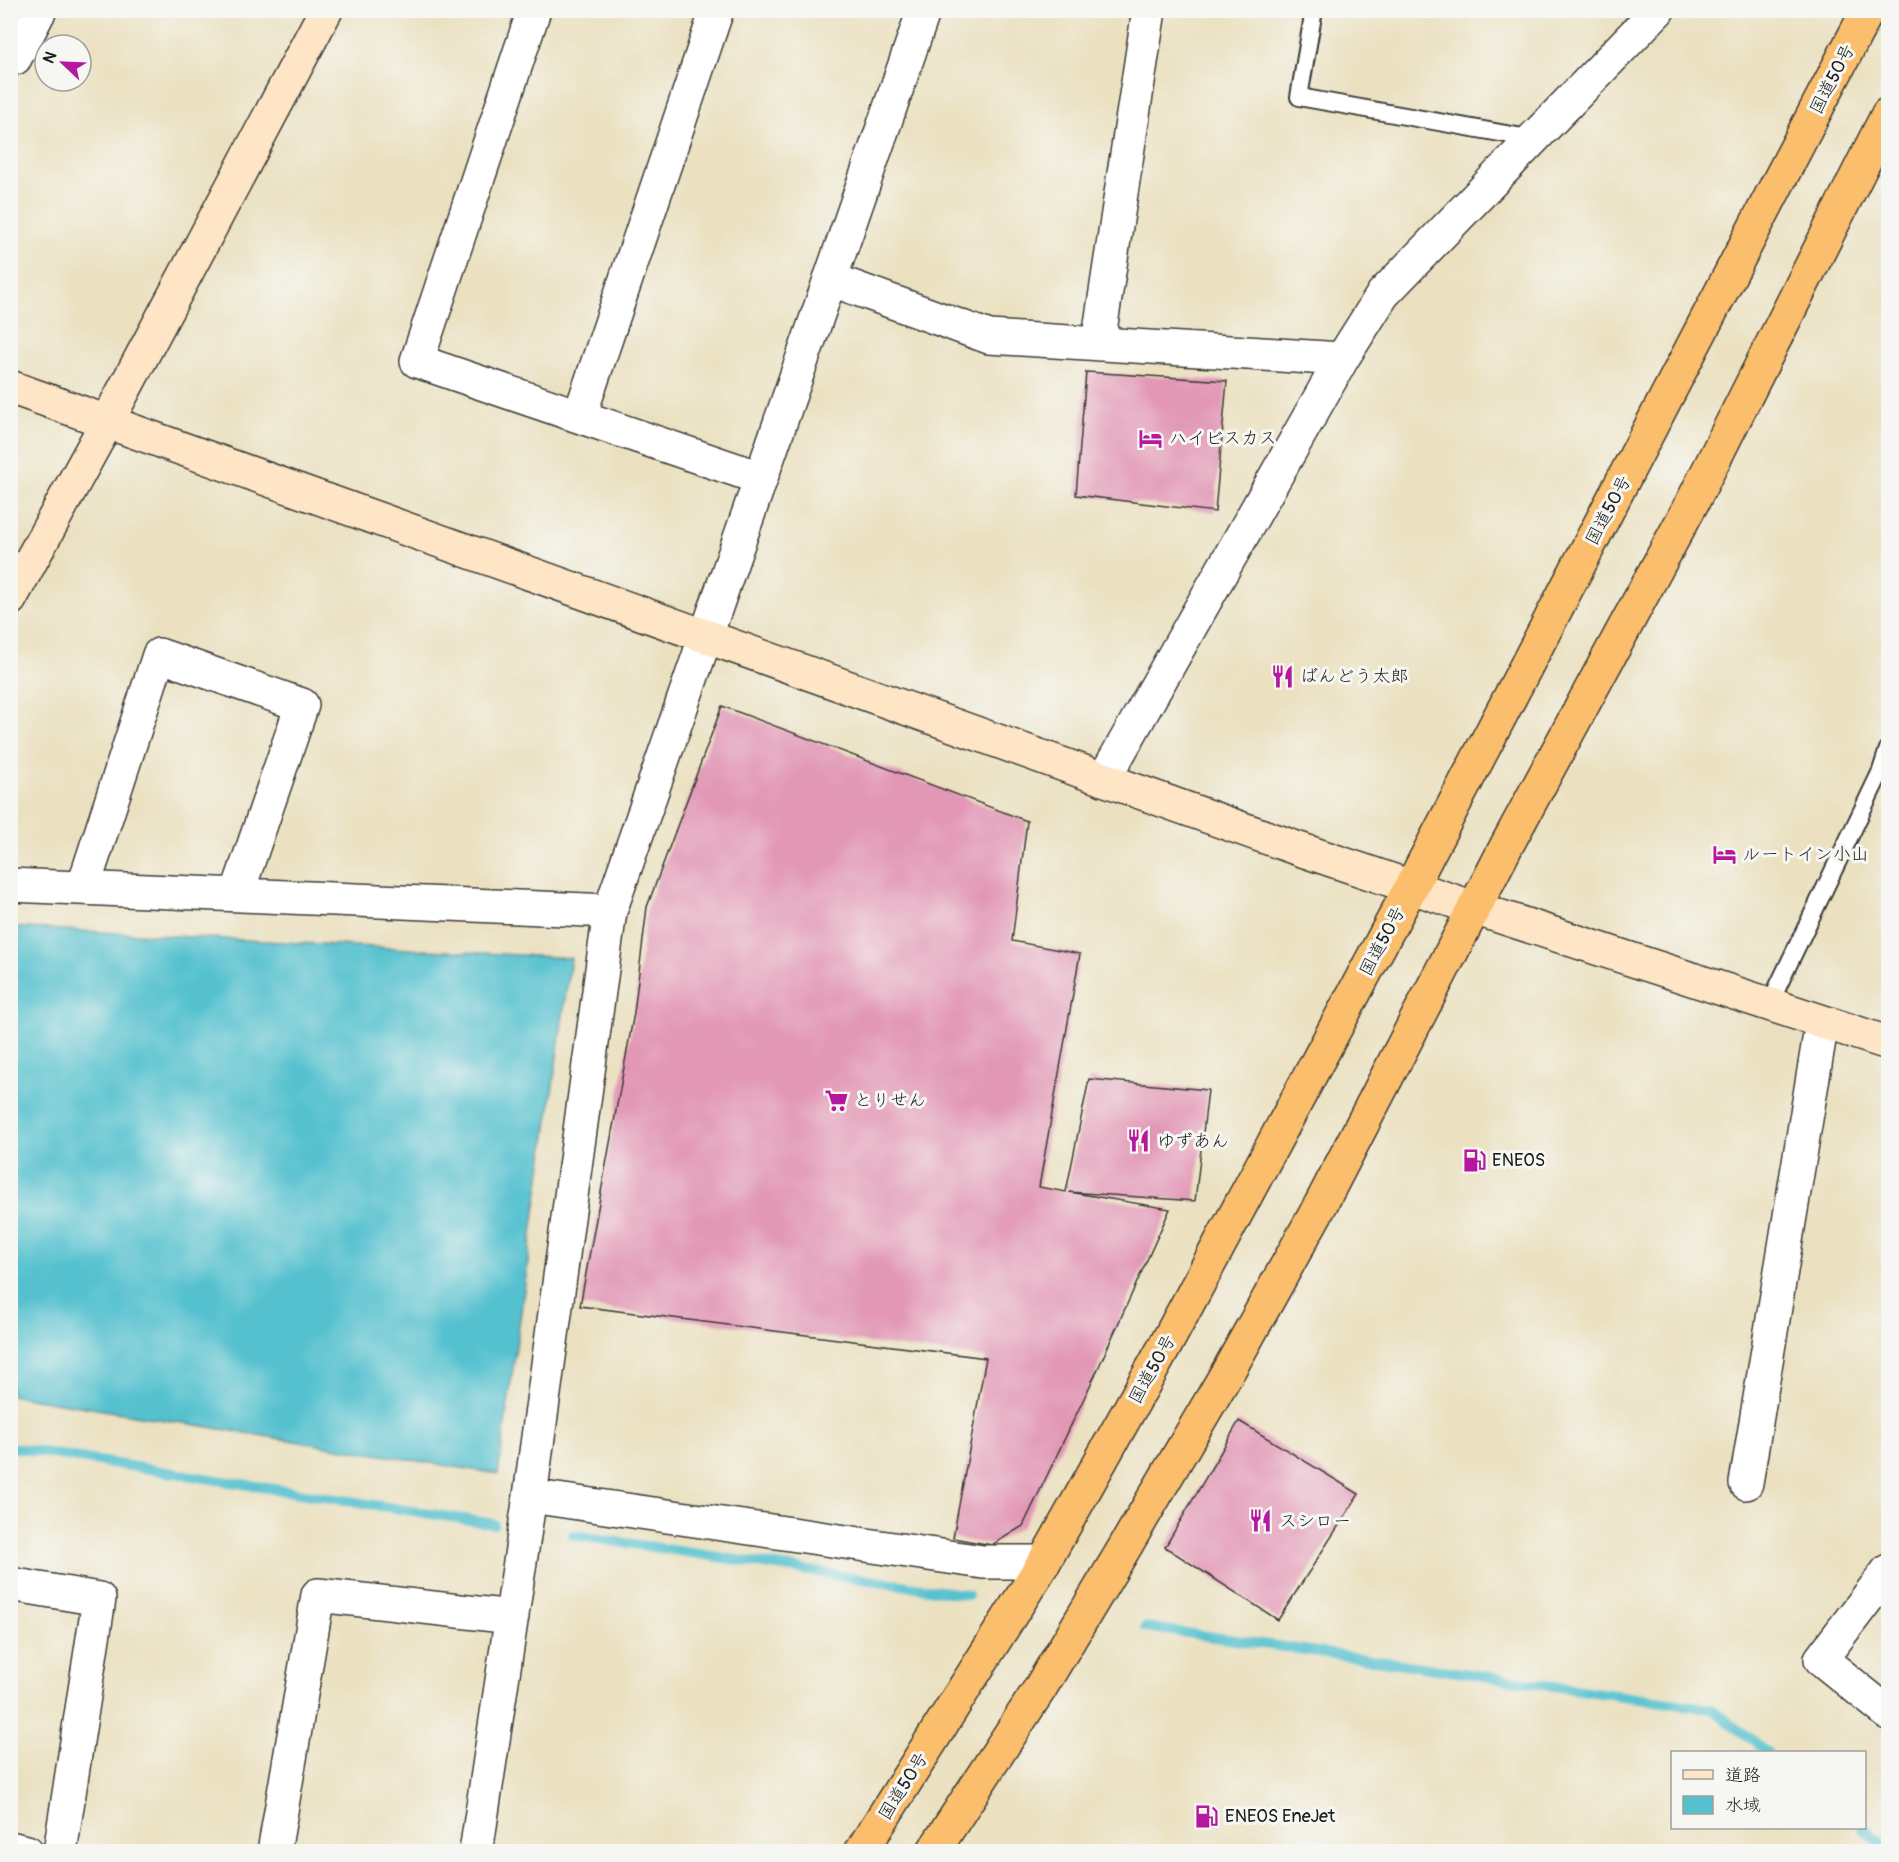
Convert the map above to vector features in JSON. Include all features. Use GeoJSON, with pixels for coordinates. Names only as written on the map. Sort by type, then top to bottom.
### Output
{"type":"FeatureCollection","features":[{"type":"Feature","properties":{"kind":"highway","name":"国道50号"},"geometry":{"type":"LineString","coordinates":[[861,1851],[1044,1562],[1165,1346],[1411,887],[1868,10]]}},
{"type":"Feature","properties":{"kind":"highway"},"geometry":{"type":"LineString","coordinates":[[933,1851],[1039,1690],[1230,1368],[1321,1204],[1474,909],[1693,501],[1888,114]]}},
{"type":"Feature","properties":{"kind":"street"},"geometry":{"type":"LineString","coordinates":[[10,57],[15,58],[40,10]]}},
{"type":"Feature","properties":{"kind":"street"},"geometry":{"type":"LineString","coordinates":[[10,599],[326,10]]}},
{"type":"Feature","properties":{"kind":"street"},"geometry":{"type":"LineString","coordinates":[[534,10],[417,361],[760,478]]}},
{"type":"Feature","properties":{"kind":"street"},"geometry":{"type":"LineString","coordinates":[[580,415],[717,10]]}},
{"type":"Feature","properties":{"kind":"street"},"geometry":{"type":"LineString","coordinates":[[476,1851],[530,1496],[610,911],[924,10]]}},
{"type":"Feature","properties":{"kind":"street"},"geometry":{"type":"LineString","coordinates":[[1098,344],[1149,10]]}},
{"type":"Feature","properties":{"kind":"street"},"geometry":{"type":"LineString","coordinates":[[1104,779],[1342,359],[1383,294],[1658,10]]}},
{"type":"Feature","properties":{"kind":"street"},"geometry":{"type":"LineString","coordinates":[[830,279],[989,337],[1342,359]]}},
{"type":"Feature","properties":{"kind":"street"},"geometry":{"type":"LineString","coordinates":[[10,387],[1411,887],[1888,1043]]}},
{"type":"Feature","properties":{"kind":"street"},"geometry":{"type":"LineString","coordinates":[[83,888],[159,655],[302,705],[237,894]]}},
{"type":"Feature","properties":{"kind":"street"},"geometry":{"type":"LineString","coordinates":[[10,885],[610,911]]}},
{"type":"Feature","properties":{"kind":"street"},"geometry":{"type":"LineString","coordinates":[[1746,1483],[1822,1022]]}},
{"type":"Feature","properties":{"kind":"street"},"geometry":{"type":"LineString","coordinates":[[530,1496],[983,1562],[1044,1562]]}},
{"type":"Feature","properties":{"kind":"street"},"geometry":{"type":"LineString","coordinates":[[1888,1571],[1821,1659],[1888,1713]]}},
{"type":"Feature","properties":{"kind":"street"},"geometry":{"type":"LineString","coordinates":[[10,1584],[99,1599],[60,1851]]}},
{"type":"Feature","properties":{"kind":"street"},"geometry":{"type":"LineString","coordinates":[[273,1851],[318,1595],[512,1617]]}},
{"type":"Feature","properties":{"kind":"street"},"geometry":{"type":"LineString","coordinates":[[10,1848],[27,1851]]}},
{"type":"Feature","properties":{"kind":"lane"},"geometry":{"type":"LineString","coordinates":[[1314,10],[1299,97],[1534,139]]}},
{"type":"Feature","properties":{"kind":"lane"},"geometry":{"type":"LineString","coordinates":[[1769,1005],[1885,772],[1888,749]]}},
{"type":"Feature","properties":{"kind":"water"},"geometry":{"type":"Polygon","coordinates":[[[10,927],[571,958],[498,1474],[11,1395],[10,927]]]}},
{"type":"Feature","properties":{"kind":"building","name":"ハイビスカス"},"geometry":{"type":"Polygon","coordinates":[[[1086,372],[1227,381],[1215,512],[1076,495],[1086,372]]]}},
{"type":"Feature","properties":{"kind":"building","name":"とりせん"},"geometry":{"type":"Polygon","coordinates":[[[722,706],[1027,821],[1012,941],[1080,954],[1039,1187],[1066,1192],[1089,1079],[1208,1090],[1195,1201],[1069,1192],[1170,1209],[1096,1373],[1023,1526],[992,1545],[953,1538],[986,1358],[580,1306],[634,1013],[647,907],[722,706]]]}},
{"type":"Feature","properties":{"kind":"building","name":"スシロー"},"geometry":{"type":"Polygon","coordinates":[[[1239,1421],[1359,1494],[1278,1620],[1165,1547],[1239,1421]]]}},
{"type":"Feature","properties":{"kind":"waterway"},"geometry":{"type":"LineString","coordinates":[[10,1447],[494,1524]]}},
{"type":"Feature","properties":{"kind":"waterway"},"geometry":{"type":"LineString","coordinates":[[573,1535],[968,1595]]}},
{"type":"Feature","properties":{"kind":"waterway"},"geometry":{"type":"LineString","coordinates":[[1145,1627],[1712,1709],[1766,1751]]}},
{"type":"Feature","properties":{"kind":"waterway"},"geometry":{"type":"LineString","coordinates":[[1864,1829],[1888,1848]]}},
{"type":"Feature","properties":{"kind":"place","name":"ハイビスカス"},"geometry":{"type":"Point","coordinates":[1151,438]}},
{"type":"Feature","properties":{"kind":"place","name":"ばんどう太郎"},"geometry":{"type":"Point","coordinates":[1282,676]}},
{"type":"Feature","properties":{"kind":"place","name":"ルートイン小山"},"geometry":{"type":"Point","coordinates":[1724,854]}},
{"type":"Feature","properties":{"kind":"place","name":"とりせん"},"geometry":{"type":"Point","coordinates":[836,1100]}},
{"type":"Feature","properties":{"kind":"place","name":"ゆずあん"},"geometry":{"type":"Point","coordinates":[1139,1141]}},
{"type":"Feature","properties":{"kind":"place","name":"ENEOS"},"geometry":{"type":"Point","coordinates":[1474,1160]}},
{"type":"Feature","properties":{"kind":"place","name":"スシロー"},"geometry":{"type":"Point","coordinates":[1261,1521]}},
{"type":"Feature","properties":{"kind":"place","name":"ENEOS EneJet"},"geometry":{"type":"Point","coordinates":[1207,1816]}}]}
